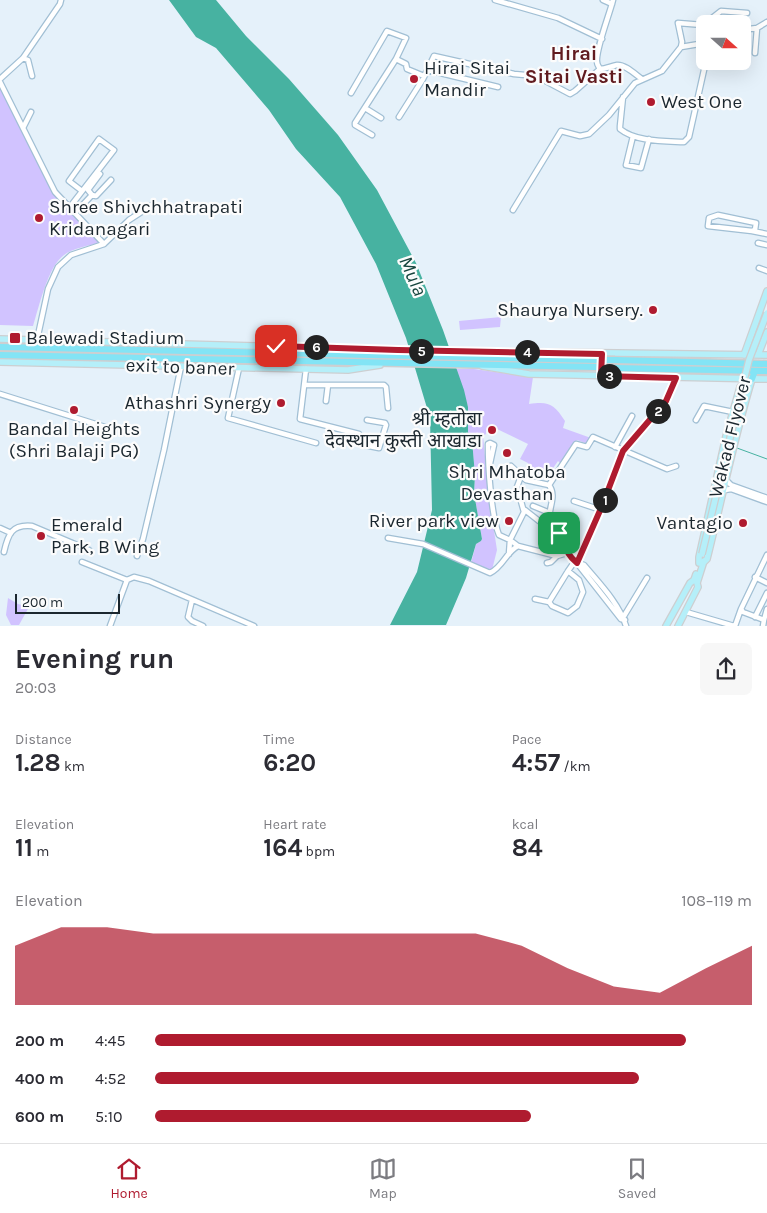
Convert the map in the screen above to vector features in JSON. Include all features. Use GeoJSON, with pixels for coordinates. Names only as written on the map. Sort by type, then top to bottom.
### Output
{"type":"FeatureCollection","features":[{"type":"Feature","properties":{"kind":"highway"},"geometry":{"type":"LineString","coordinates":[[0,348],[353,355],[398,353],[473,360],[597,364],[767,364]]}},
{"type":"Feature","properties":{"kind":"highway"},"geometry":{"type":"LineString","coordinates":[[353,355],[365,349]]}},
{"type":"Feature","properties":{"kind":"highway"},"geometry":{"type":"LineString","coordinates":[[0,355],[81,360],[398,363],[473,360]]}},
{"type":"Feature","properties":{"kind":"highway"},"geometry":{"type":"LineString","coordinates":[[615,364],[767,371]]}},
{"type":"Feature","properties":{"kind":"highway"},"geometry":{"type":"LineString","coordinates":[[752,379],[755,371]]}},
{"type":"Feature","properties":{"kind":"main road"},"geometry":{"type":"LineString","coordinates":[[744,355],[767,291]]}},
{"type":"Feature","properties":{"kind":"main road","name":"Wakad Flyover"},"geometry":{"type":"LineString","coordinates":[[701,563],[749,360],[767,313]]}},
{"type":"Feature","properties":{"kind":"main road","name":"Wakad Flyover"},"geometry":{"type":"LineString","coordinates":[[703,554],[733,427],[753,358],[767,321]]}},
{"type":"Feature","properties":{"kind":"main road"},"geometry":{"type":"LineString","coordinates":[[758,355],[767,332]]}},
{"type":"Feature","properties":{"kind":"main road"},"geometry":{"type":"LineString","coordinates":[[0,339],[365,349],[398,353]]}},
{"type":"Feature","properties":{"kind":"main road"},"geometry":{"type":"LineString","coordinates":[[473,360],[606,354],[758,355],[767,354],[763,342]]}},
{"type":"Feature","properties":{"kind":"main road"},"geometry":{"type":"LineString","coordinates":[[605,376],[606,354]]}},
{"type":"Feature","properties":{"kind":"main road","name":"exit to baner"},"geometry":{"type":"LineString","coordinates":[[0,362],[81,360],[181,366],[348,370],[389,363]]}},
{"type":"Feature","properties":{"kind":"main road"},"geometry":{"type":"LineString","coordinates":[[473,360],[529,374],[767,380]]}},
{"type":"Feature","properties":{"kind":"main road"},"geometry":{"type":"LineString","coordinates":[[678,626],[698,587],[701,563],[698,557],[728,427],[740,386],[739,379]]}},
{"type":"Feature","properties":{"kind":"main road"},"geometry":{"type":"LineString","coordinates":[[666,626],[690,583],[694,580],[701,563],[707,559],[725,490],[738,428],[752,379]]}},
{"type":"Feature","properties":{"kind":"main road"},"geometry":{"type":"LineString","coordinates":[[728,427],[738,428]]}},
{"type":"Feature","properties":{"kind":"street"},"geometry":{"type":"LineString","coordinates":[[61,0],[23,58],[0,81],[55,192],[104,244]]}},
{"type":"Feature","properties":{"kind":"street"},"geometry":{"type":"LineString","coordinates":[[495,0],[558,18],[602,39]]}},
{"type":"Feature","properties":{"kind":"street"},"geometry":{"type":"LineString","coordinates":[[600,68],[597,62],[598,52],[612,2],[603,0]]}},
{"type":"Feature","properties":{"kind":"street"},"geometry":{"type":"LineString","coordinates":[[717,15],[721,11],[747,13]]}},
{"type":"Feature","properties":{"kind":"street"},"geometry":{"type":"LineString","coordinates":[[751,29],[757,28],[767,22]]}},
{"type":"Feature","properties":{"kind":"street"},"geometry":{"type":"LineString","coordinates":[[513,210],[561,131],[586,136],[609,116],[635,83],[662,71],[681,47],[682,42],[678,23],[696,26]]}},
{"type":"Feature","properties":{"kind":"street"},"geometry":{"type":"LineString","coordinates":[[754,53],[757,28]]}},
{"type":"Feature","properties":{"kind":"street"},"geometry":{"type":"LineString","coordinates":[[351,92],[387,31],[406,38],[396,59],[354,124],[372,135]]}},
{"type":"Feature","properties":{"kind":"street"},"geometry":{"type":"LineString","coordinates":[[681,47],[696,44]]}},
{"type":"Feature","properties":{"kind":"street"},"geometry":{"type":"LineString","coordinates":[[399,117],[428,70],[433,57],[436,56],[514,74],[536,76],[570,94],[600,68],[618,64],[623,65],[642,79]]}},
{"type":"Feature","properties":{"kind":"street"},"geometry":{"type":"LineString","coordinates":[[23,58],[28,60],[32,76]]}},
{"type":"Feature","properties":{"kind":"street"},"geometry":{"type":"LineString","coordinates":[[396,59],[406,64],[407,69],[424,76]]}},
{"type":"Feature","properties":{"kind":"street"},"geometry":{"type":"LineString","coordinates":[[428,70],[498,87]]}},
{"type":"Feature","properties":{"kind":"street"},"geometry":{"type":"LineString","coordinates":[[623,97],[620,129],[633,136],[649,139],[678,142],[687,140],[704,70]]}},
{"type":"Feature","properties":{"kind":"street"},"geometry":{"type":"LineString","coordinates":[[365,108],[381,118]]}},
{"type":"Feature","properties":{"kind":"street"},"geometry":{"type":"LineString","coordinates":[[23,128],[31,112]]}},
{"type":"Feature","properties":{"kind":"street"},"geometry":{"type":"LineString","coordinates":[[633,136],[626,165],[641,168],[649,139]]}},
{"type":"Feature","properties":{"kind":"street"},"geometry":{"type":"LineString","coordinates":[[69,208],[114,150],[100,139],[68,181],[82,191]]}},
{"type":"Feature","properties":{"kind":"street"},"geometry":{"type":"LineString","coordinates":[[92,195],[88,190],[100,174]]}},
{"type":"Feature","properties":{"kind":"street"},"geometry":{"type":"LineString","coordinates":[[75,213],[92,195],[96,196],[111,180]]}},
{"type":"Feature","properties":{"kind":"street"},"geometry":{"type":"LineString","coordinates":[[37,340],[48,289],[58,266],[71,255],[104,244],[129,220],[152,205]]}},
{"type":"Feature","properties":{"kind":"street"},"geometry":{"type":"LineString","coordinates":[[752,231],[755,230],[756,223],[718,216],[709,218],[708,226],[767,234]]}},
{"type":"Feature","properties":{"kind":"street"},"geometry":{"type":"LineString","coordinates":[[758,243],[767,245]]}},
{"type":"Feature","properties":{"kind":"street"},"geometry":{"type":"LineString","coordinates":[[759,268],[767,271]]}},
{"type":"Feature","properties":{"kind":"street"},"geometry":{"type":"LineString","coordinates":[[137,556],[158,478],[181,366]]}},
{"type":"Feature","properties":{"kind":"street"},"geometry":{"type":"LineString","coordinates":[[239,368],[228,418],[316,443]]}},
{"type":"Feature","properties":{"kind":"street"},"geometry":{"type":"LineString","coordinates":[[306,369],[299,418],[301,420],[359,434],[364,444],[379,448],[386,425],[385,423],[367,420]]}},
{"type":"Feature","properties":{"kind":"street"},"geometry":{"type":"LineString","coordinates":[[550,602],[568,571],[576,562],[600,510],[623,451],[666,401],[676,378]]}},
{"type":"Feature","properties":{"kind":"street"},"geometry":{"type":"LineString","coordinates":[[305,384],[384,385],[386,387],[388,408]]}},
{"type":"Feature","properties":{"kind":"street"},"geometry":{"type":"LineString","coordinates":[[326,401],[328,385]]}},
{"type":"Feature","properties":{"kind":"street"},"geometry":{"type":"LineString","coordinates":[[0,394],[105,428]]}},
{"type":"Feature","properties":{"kind":"street"},"geometry":{"type":"LineString","coordinates":[[696,420],[704,406],[733,412]]}},
{"type":"Feature","properties":{"kind":"street"},"geometry":{"type":"LineString","coordinates":[[614,447],[632,416]]}},
{"type":"Feature","properties":{"kind":"street"},"geometry":{"type":"LineString","coordinates":[[548,486],[576,444],[587,447],[592,438],[595,437],[667,469],[676,466]]}},
{"type":"Feature","properties":{"kind":"street"},"geometry":{"type":"LineString","coordinates":[[489,468],[494,450],[494,445],[490,443],[488,444],[489,468],[498,533],[518,546],[557,556],[567,553]]}},
{"type":"Feature","properties":{"kind":"street"},"geometry":{"type":"LineString","coordinates":[[510,466],[529,481],[548,486],[552,493],[551,526]]}},
{"type":"Feature","properties":{"kind":"street"},"geometry":{"type":"LineString","coordinates":[[521,476],[517,487],[525,510],[539,521],[551,526],[563,537],[567,553],[611,598],[621,619],[625,621],[648,578]]}},
{"type":"Feature","properties":{"kind":"street"},"geometry":{"type":"LineString","coordinates":[[727,481],[731,485],[767,498]]}},
{"type":"Feature","properties":{"kind":"street"},"geometry":{"type":"LineString","coordinates":[[725,490],[731,489],[767,502]]}},
{"type":"Feature","properties":{"kind":"street"},"geometry":{"type":"LineString","coordinates":[[574,501],[600,510]]}},
{"type":"Feature","properties":{"kind":"street"},"geometry":{"type":"LineString","coordinates":[[533,506],[550,513]]}},
{"type":"Feature","properties":{"kind":"street"},"geometry":{"type":"LineString","coordinates":[[509,554],[510,540],[525,510]]}},
{"type":"Feature","properties":{"kind":"street"},"geometry":{"type":"LineString","coordinates":[[4,552],[7,539],[11,533],[15,528],[22,525],[32,526],[89,550]]}},
{"type":"Feature","properties":{"kind":"street"},"geometry":{"type":"LineString","coordinates":[[0,528],[11,533]]}},
{"type":"Feature","properties":{"kind":"street"},"geometry":{"type":"LineString","coordinates":[[388,538],[422,544],[488,573],[493,572],[518,546]]}},
{"type":"Feature","properties":{"kind":"street"},"geometry":{"type":"LineString","coordinates":[[686,612],[735,626],[755,577],[767,555]]}},
{"type":"Feature","properties":{"kind":"street"},"geometry":{"type":"LineString","coordinates":[[547,563],[552,562],[557,556]]}},
{"type":"Feature","properties":{"kind":"street"},"geometry":{"type":"LineString","coordinates":[[82,562],[127,580],[134,577],[149,581],[254,626]]}},
{"type":"Feature","properties":{"kind":"street"},"geometry":{"type":"LineString","coordinates":[[535,599],[550,602],[552,606],[568,613],[577,606],[583,592],[579,580],[568,571]]}},
{"type":"Feature","properties":{"kind":"street"},"geometry":{"type":"LineString","coordinates":[[755,577],[767,583]]}},
{"type":"Feature","properties":{"kind":"street"},"geometry":{"type":"LineString","coordinates":[[110,626],[127,580]]}},
{"type":"Feature","properties":{"kind":"street"},"geometry":{"type":"LineString","coordinates":[[755,617],[766,596]]}},
{"type":"Feature","properties":{"kind":"street"},"geometry":{"type":"LineString","coordinates":[[192,600],[188,617],[203,626]]}},
{"type":"Feature","properties":{"kind":"street"},"geometry":{"type":"LineString","coordinates":[[741,609],[743,612],[765,620],[767,609]]}},
{"type":"Feature","properties":{"kind":"shaded area","name":"Shree Shivchhatrapati Kridanagari"},"geometry":{"type":"Polygon","coordinates":[[[0,85],[55,194],[101,243],[72,250],[58,260],[49,277],[33,326],[0,325],[0,85]]]}},
{"type":"Feature","properties":{"kind":"shaded area"},"geometry":{"type":"Polygon","coordinates":[[[501,317],[500,327],[460,330],[459,321],[501,317]]]}},
{"type":"Feature","properties":{"kind":"shaded area"},"geometry":{"type":"Polygon","coordinates":[[[456,369],[474,369],[533,377],[529,404],[542,403],[554,407],[565,421],[563,428],[591,438],[588,444],[577,440],[560,463],[558,461],[547,477],[530,469],[528,463],[520,459],[528,444],[497,429],[496,433],[491,435],[486,430],[486,434],[483,436],[489,498],[497,550],[492,570],[471,563],[476,544],[482,539],[474,493],[475,475],[472,440],[468,432],[468,407],[456,369]]]}},
{"type":"Feature","properties":{"kind":"shaded area"},"geometry":{"type":"Polygon","coordinates":[[[8,598],[18,604],[29,607],[19,625],[11,625],[6,615],[8,598]]]}},
{"type":"Feature","properties":{"kind":"water","name":"Mula"},"geometry":{"type":"Polygon","coordinates":[[[169,0],[216,0],[246,36],[289,79],[338,135],[377,190],[416,263],[443,330],[464,390],[468,407],[468,432],[472,440],[475,475],[474,493],[482,539],[476,544],[466,578],[446,625],[390,625],[417,572],[432,510],[430,418],[406,338],[376,264],[340,197],[296,149],[269,110],[216,48],[196,37],[169,0]]]}},
{"type":"Feature","properties":{"kind":"waterway"},"geometry":{"type":"LineString","coordinates":[[737,448],[767,459]]}},
{"type":"Feature","properties":{"kind":"place","name":"Hirai Sitai Mandir"},"geometry":{"type":"Point","coordinates":[414,79]}},
{"type":"Feature","properties":{"kind":"place","name":"West One"},"geometry":{"type":"Point","coordinates":[651,102]}},
{"type":"Feature","properties":{"kind":"place","name":"Shree Shivchhatrapati Kridanagari"},"geometry":{"type":"Point","coordinates":[39,218]}},
{"type":"Feature","properties":{"kind":"place","name":"Shaurya Nursery."},"geometry":{"type":"Point","coordinates":[653,310]}},
{"type":"Feature","properties":{"kind":"place","name":"Balewadi Stadium"},"geometry":{"type":"Point","coordinates":[15,338]}},
{"type":"Feature","properties":{"kind":"place","name":"Athashri Synergy"},"geometry":{"type":"Point","coordinates":[281,403]}},
{"type":"Feature","properties":{"kind":"place","name":"Bandal Heights (Shri Balaji PG)"},"geometry":{"type":"Point","coordinates":[74,410]}},
{"type":"Feature","properties":{"kind":"place","name":"श्री म्हतोबा देवस्थान कुस्ती आखाडा"},"geometry":{"type":"Point","coordinates":[492,430]}},
{"type":"Feature","properties":{"kind":"place","name":"Shri Mhatoba Devasthan"},"geometry":{"type":"Point","coordinates":[507,453]}},
{"type":"Feature","properties":{"kind":"place","name":"River park view"},"geometry":{"type":"Point","coordinates":[509,521]}},
{"type":"Feature","properties":{"kind":"place","name":"Vantagio"},"geometry":{"type":"Point","coordinates":[743,523]}},
{"type":"Feature","properties":{"kind":"place","name":"Emerald Park, B Wing"},"geometry":{"type":"Point","coordinates":[41,536]}},
{"type":"Feature","properties":{"kind":"district","name":"Hirai Sitai Vasti"},"geometry":{"type":"Point","coordinates":[574,64]}},
{"type":"Feature","properties":{"kind":"route"},"geometry":{"type":"LineString","coordinates":[[276,346],[602,354],[601,376],[676,378],[666,401],[623,451],[577,563],[567,553],[563,537],[559,533]]}}]}
